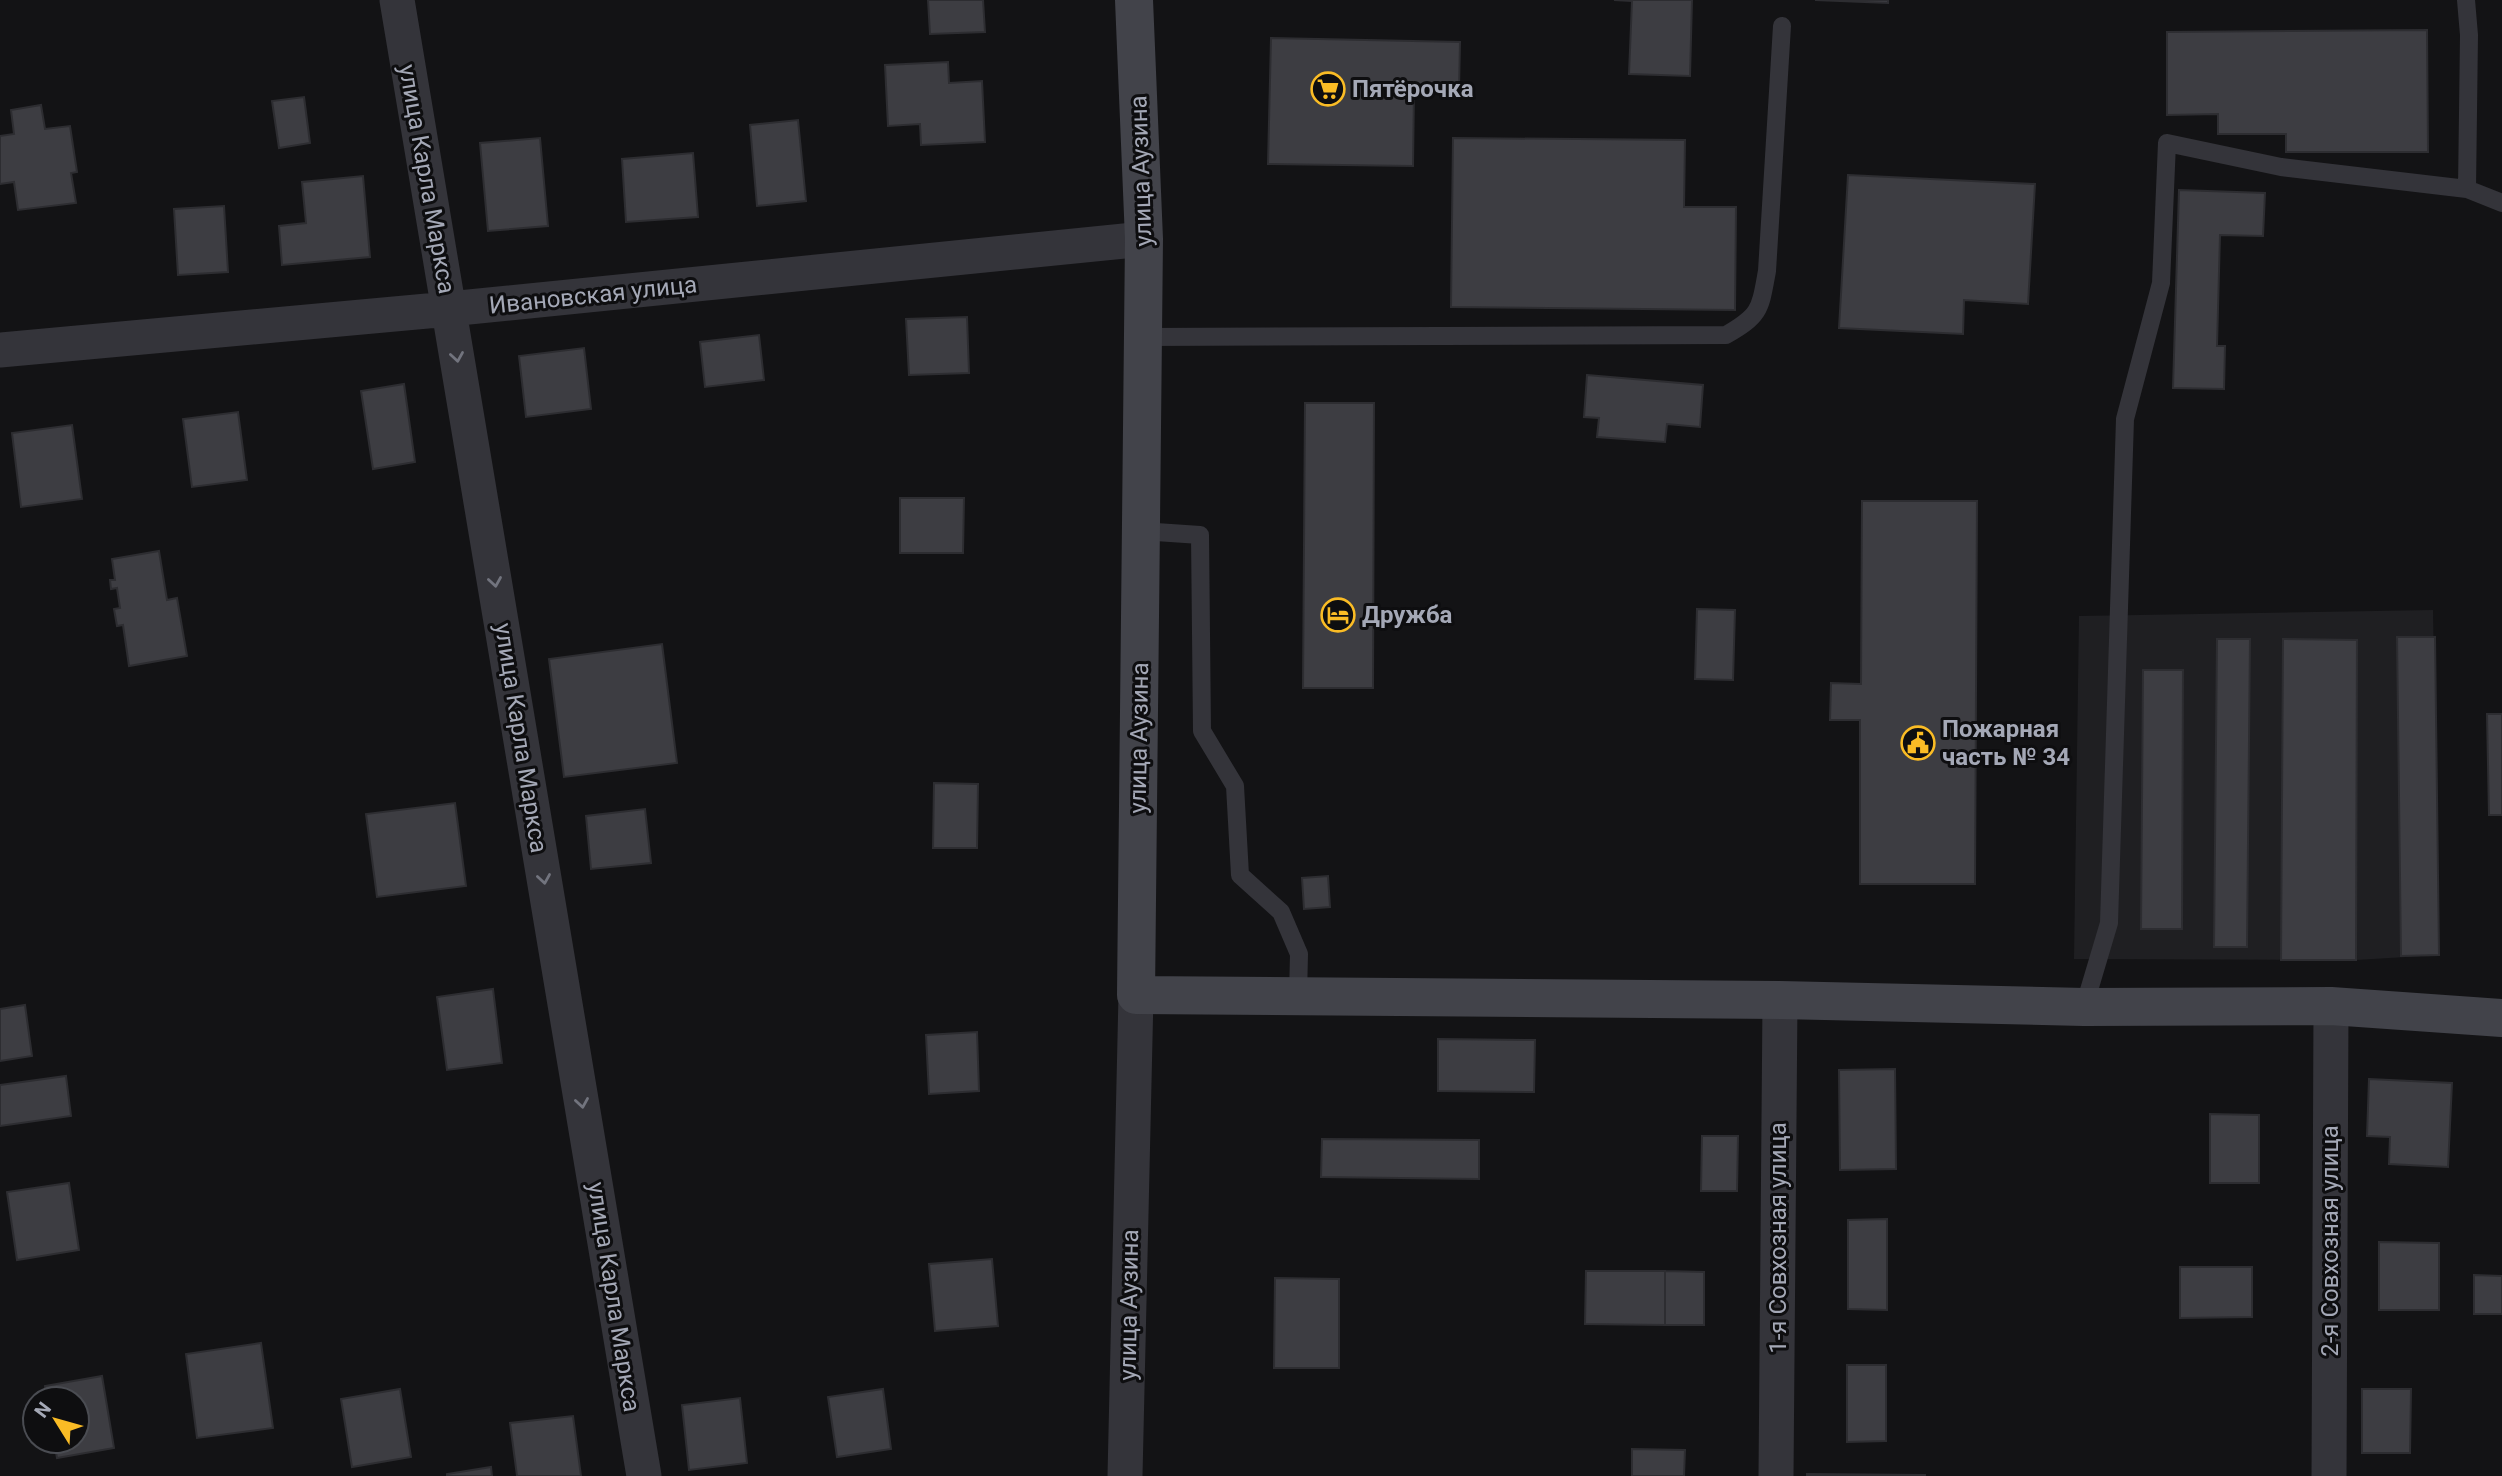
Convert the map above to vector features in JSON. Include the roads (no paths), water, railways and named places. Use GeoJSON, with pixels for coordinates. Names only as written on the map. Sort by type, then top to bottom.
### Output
{"type":"FeatureCollection","features":[{"type":"Feature","properties":{"kind":"main road","name":"улица Аузина"},"geometry":{"type":"LineString","coordinates":[[1133,0],[1144,239],[1136,995]]}},
{"type":"Feature","properties":{"kind":"main road"},"geometry":{"type":"LineString","coordinates":[[1136,995],[1780,1000],[2084,1007],[2331,1006],[2502,1018]]}},
{"type":"Feature","properties":{"kind":"street","name":"улица Карла Маркса"},"geometry":{"type":"LineString","coordinates":[[397,0],[644,1476]]}},
{"type":"Feature","properties":{"kind":"street","name":"Ивановская улица"},"geometry":{"type":"LineString","coordinates":[[0,350],[449,309],[1144,239]]}},
{"type":"Feature","properties":{"kind":"street","name":"улица Аузина"},"geometry":{"type":"LineString","coordinates":[[1125,1476],[1136,995]]}},
{"type":"Feature","properties":{"kind":"street","name":"1-я Совхозная улица"},"geometry":{"type":"LineString","coordinates":[[1776,1476],[1780,1000]]}},
{"type":"Feature","properties":{"kind":"street","name":"2-я Совхозная улица"},"geometry":{"type":"LineString","coordinates":[[2329,1476],[2331,1006]]}},
{"type":"Feature","properties":{"kind":"lane"},"geometry":{"type":"LineString","coordinates":[[2466,0],[2469,35],[2467,189]]}},
{"type":"Feature","properties":{"kind":"lane"},"geometry":{"type":"LineString","coordinates":[[1144,337],[1726,335],[1748,322],[1760,308],[1767,271],[1782,26]]}},
{"type":"Feature","properties":{"kind":"lane"},"geometry":{"type":"LineString","coordinates":[[2084,1007],[2109,923],[2125,419],[2161,283],[2167,143],[2281,167],[2467,189],[2502,203]]}},
{"type":"Feature","properties":{"kind":"lane"},"geometry":{"type":"LineString","coordinates":[[1141,531],[1200,535],[1202,731],[1235,786],[1240,875],[1281,912],[1299,954],[1298,996]]}},
{"type":"Feature","properties":{"kind":"place","name":"Пятёрочка"},"geometry":{"type":"Point","coordinates":[1328,89]}},
{"type":"Feature","properties":{"kind":"place","name":"Дружба"},"geometry":{"type":"Point","coordinates":[1338,615]}},
{"type":"Feature","properties":{"kind":"place","name":"Пожарная часть № 34"},"geometry":{"type":"Point","coordinates":[1918,743]}}]}
